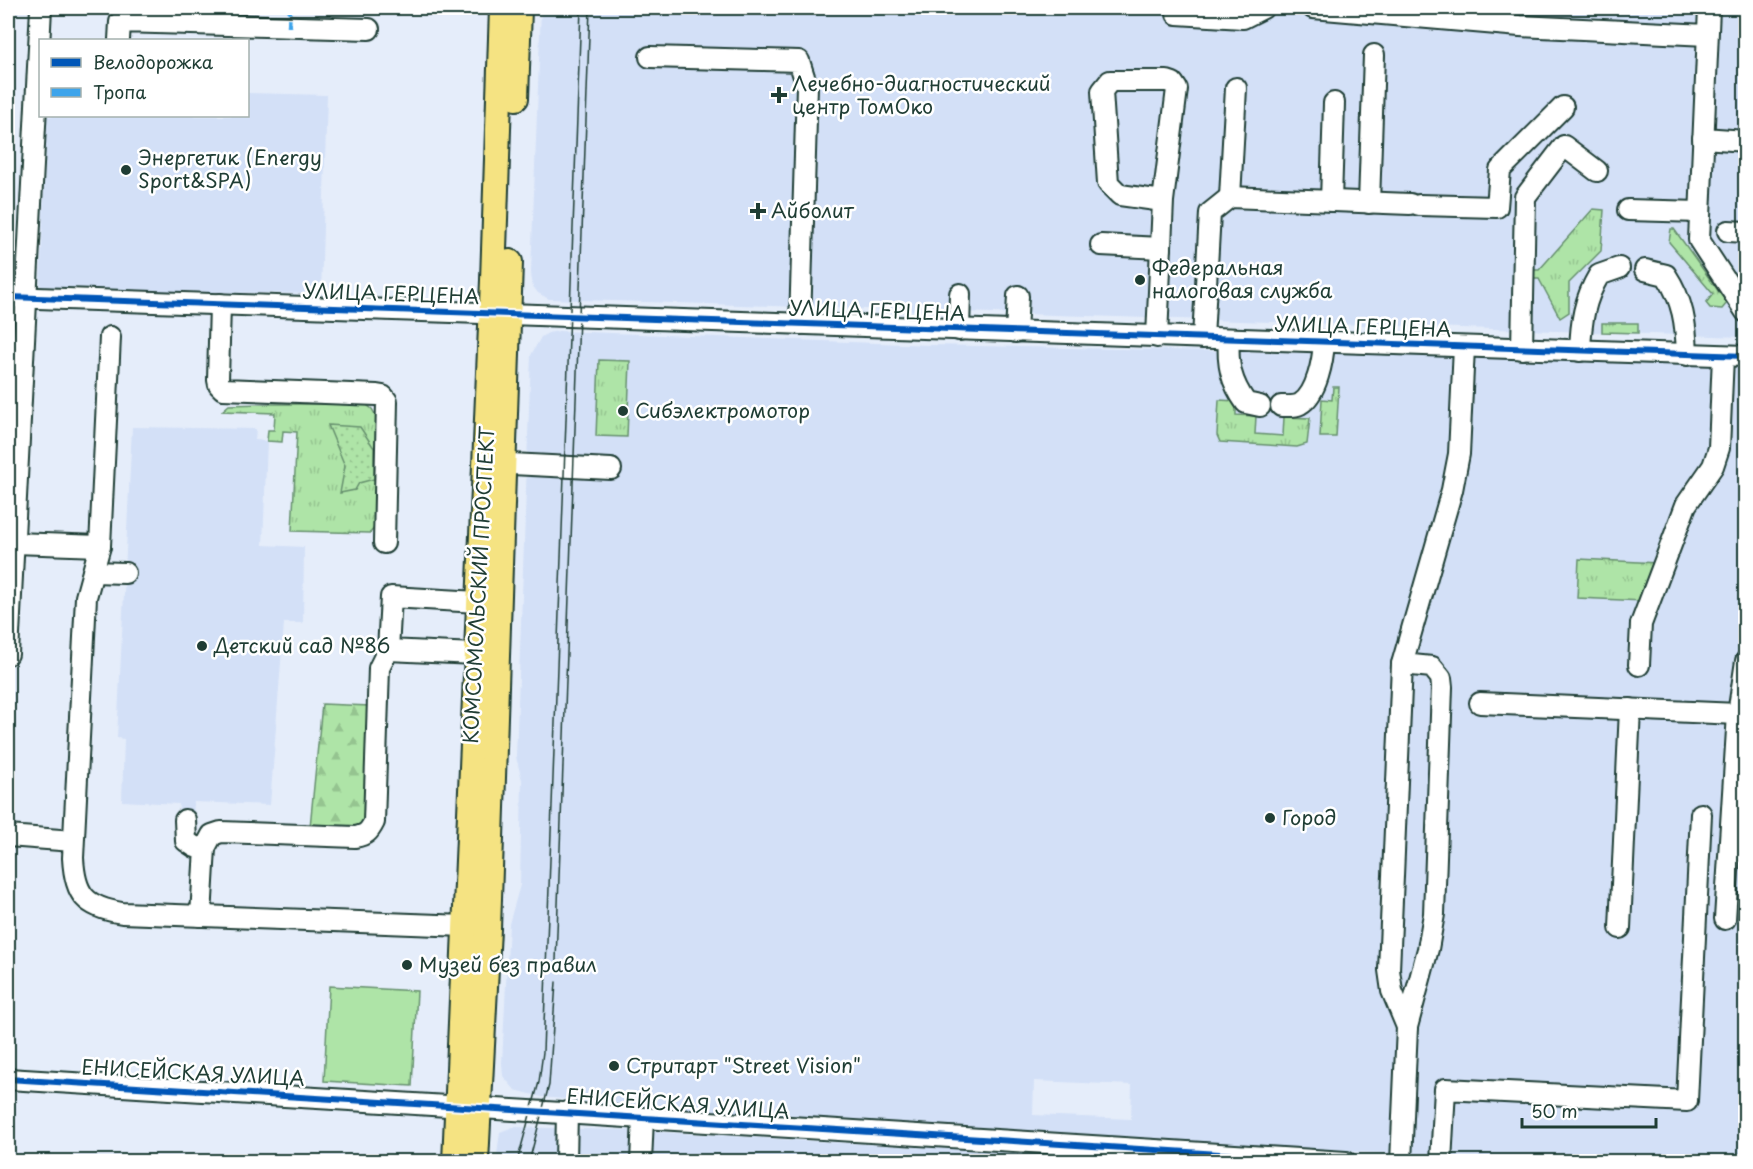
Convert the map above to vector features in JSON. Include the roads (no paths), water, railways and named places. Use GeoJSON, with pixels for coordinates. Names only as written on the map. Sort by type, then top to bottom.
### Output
{"type":"FeatureCollection","features":[{"type":"Feature","properties":{"kind":"main road","name":"КОМСОМОЛЬСКИЙ ПРОСПЕКТ"},"geometry":{"type":"LineString","coordinates":[[455,1161],[468,1106],[495,463],[500,314],[502,8]]}},
{"type":"Feature","properties":{"kind":"main road","name":"КОМСОМОЛЬСКИЙ ПРОСПЕКТ"},"geometry":{"type":"LineString","coordinates":[[500,314],[519,8]]}},
{"type":"Feature","properties":{"kind":"main road","name":"КОМСОМОЛЬСКИЙ ПРОСПЕКТ"},"geometry":{"type":"LineString","coordinates":[[476,1161],[468,1106],[465,926],[478,602],[495,463]]}},
{"type":"Feature","properties":{"kind":"street"},"geometry":{"type":"LineString","coordinates":[[40,39],[41,8]]}},
{"type":"Feature","properties":{"kind":"street"},"geometry":{"type":"LineString","coordinates":[[1178,8],[1177,14],[1243,18],[1263,8]]}},
{"type":"Feature","properties":{"kind":"street"},"geometry":{"type":"LineString","coordinates":[[1313,8],[1520,26],[1707,35]]}},
{"type":"Feature","properties":{"kind":"street"},"geometry":{"type":"LineString","coordinates":[[1709,8],[1699,240],[1746,312]]}},
{"type":"Feature","properties":{"kind":"street"},"geometry":{"type":"LineString","coordinates":[[119,39],[120,22],[369,29]]}},
{"type":"Feature","properties":{"kind":"street"},"geometry":{"type":"LineString","coordinates":[[1368,203],[1374,55]]}},
{"type":"Feature","properties":{"kind":"street"},"geometry":{"type":"LineString","coordinates":[[650,57],[799,61],[807,86],[800,324]]}},
{"type":"Feature","properties":{"kind":"street"},"geometry":{"type":"LineString","coordinates":[[8,654],[14,543],[17,297],[39,58]]}},
{"type":"Feature","properties":{"kind":"street"},"geometry":{"type":"LineString","coordinates":[[1157,337],[1163,201],[1177,89],[1173,83],[1167,81],[1110,81],[1102,92],[1108,183],[1120,195],[1163,201]]}},
{"type":"Feature","properties":{"kind":"street"},"geometry":{"type":"LineString","coordinates":[[1230,197],[1236,88]]}},
{"type":"Feature","properties":{"kind":"street"},"geometry":{"type":"LineString","coordinates":[[1331,201],[1334,103]]}},
{"type":"Feature","properties":{"kind":"street"},"geometry":{"type":"LineString","coordinates":[[1203,338],[1210,213],[1230,197],[1497,207],[1500,170],[1563,107]]}},
{"type":"Feature","properties":{"kind":"street"},"geometry":{"type":"LineString","coordinates":[[1703,138],[1746,141]]}},
{"type":"Feature","properties":{"kind":"street"},"geometry":{"type":"LineString","coordinates":[[1522,349],[1525,197],[1564,146],[1597,171]]}},
{"type":"Feature","properties":{"kind":"street"},"geometry":{"type":"LineString","coordinates":[[1628,210],[1700,212]]}},
{"type":"Feature","properties":{"kind":"street"},"geometry":{"type":"LineString","coordinates":[[1101,245],[1161,248]]}},
{"type":"Feature","properties":{"kind":"street"},"geometry":{"type":"LineString","coordinates":[[1580,351],[1581,320],[1588,293],[1599,275],[1619,268]]}},
{"type":"Feature","properties":{"kind":"street"},"geometry":{"type":"LineString","coordinates":[[1645,270],[1666,275],[1678,294],[1685,315],[1687,355]]}},
{"type":"Feature","properties":{"kind":"street"},"geometry":{"type":"LineString","coordinates":[[959,330],[960,294]]}},
{"type":"Feature","properties":{"kind":"street"},"geometry":{"type":"LineString","coordinates":[[1016,332],[1018,296]]}},
{"type":"Feature","properties":{"kind":"street","name":"УЛИЦА ГЕРЦЕНА"},"geometry":{"type":"LineString","coordinates":[[17,297],[1746,357]]}},
{"type":"Feature","properties":{"kind":"street"},"geometry":{"type":"LineString","coordinates":[[220,304],[218,380],[223,389],[376,395],[383,396],[387,401],[384,543]]}},
{"type":"Feature","properties":{"kind":"street"},"geometry":{"type":"LineString","coordinates":[[110,337],[100,546],[86,597],[73,841],[74,876],[78,890],[95,906],[122,912],[465,926]]}},
{"type":"Feature","properties":{"kind":"street"},"geometry":{"type":"LineString","coordinates":[[1229,339],[1228,356],[1233,385],[1246,403],[1260,406]]}},
{"type":"Feature","properties":{"kind":"street"},"geometry":{"type":"LineString","coordinates":[[1281,406],[1295,406],[1302,403],[1320,374],[1324,342]]}},
{"type":"Feature","properties":{"kind":"street"},"geometry":{"type":"LineString","coordinates":[[1407,1027],[1392,991],[1389,970],[1402,664],[1454,481],[1459,454],[1464,347]]}},
{"type":"Feature","properties":{"kind":"street"},"geometry":{"type":"LineString","coordinates":[[1639,665],[1641,624],[1686,505],[1713,466],[1719,448],[1723,356]]}},
{"type":"Feature","properties":{"kind":"street"},"geometry":{"type":"LineString","coordinates":[[495,463],[611,469]]}},
{"type":"Feature","properties":{"kind":"street"},"geometry":{"type":"LineString","coordinates":[[14,543],[100,546]]}},
{"type":"Feature","properties":{"kind":"street"},"geometry":{"type":"LineString","coordinates":[[93,572],[125,573]]}},
{"type":"Feature","properties":{"kind":"street"},"geometry":{"type":"LineString","coordinates":[[201,916],[205,848],[212,835],[221,832],[356,837],[364,836],[370,831],[374,822],[379,668],[388,650],[391,597],[478,602]]}},
{"type":"Feature","properties":{"kind":"street"},"geometry":{"type":"LineString","coordinates":[[388,650],[476,654]]}},
{"type":"Feature","properties":{"kind":"street"},"geometry":{"type":"LineString","coordinates":[[1725,919],[1738,714],[1746,661]]}},
{"type":"Feature","properties":{"kind":"street"},"geometry":{"type":"LineString","coordinates":[[1401,1161],[1407,1027],[1428,949],[1434,914],[1442,687],[1441,678],[1432,667],[1402,664]]}},
{"type":"Feature","properties":{"kind":"street"},"geometry":{"type":"LineString","coordinates":[[1480,703],[1738,714]]}},
{"type":"Feature","properties":{"kind":"street"},"geometry":{"type":"LineString","coordinates":[[1620,928],[1630,710]]}},
{"type":"Feature","properties":{"kind":"street"},"geometry":{"type":"LineString","coordinates":[[1441,1161],[1445,1089],[1686,1101],[1701,814]]}},
{"type":"Feature","properties":{"kind":"street"},"geometry":{"type":"LineString","coordinates":[[185,820],[186,841],[195,847],[205,848]]}},
{"type":"Feature","properties":{"kind":"street"},"geometry":{"type":"LineString","coordinates":[[8,836],[73,841]]}},
{"type":"Feature","properties":{"kind":"street","name":"ЕНИСЕЙСКАЯ УЛИЦА"},"geometry":{"type":"LineString","coordinates":[[8,1079],[567,1112],[1076,1154],[1344,1161]]}},
{"type":"Feature","properties":{"kind":"street"},"geometry":{"type":"LineString","coordinates":[[566,1161],[567,1112]]}},
{"type":"Feature","properties":{"kind":"street"},"geometry":{"type":"LineString","coordinates":[[641,1161],[643,1118]]}},
{"type":"Feature","properties":{"kind":"tram line"},"geometry":{"type":"LineString","coordinates":[[517,1162],[539,1082],[543,1052],[581,8]]}},
{"type":"Feature","properties":{"kind":"tram line"},"geometry":{"type":"LineString","coordinates":[[556,961],[590,8]]}},
{"type":"Feature","properties":{"kind":"tram line"},"geometry":{"type":"LineString","coordinates":[[529,1162],[549,1085],[556,982]]}},
{"type":"Feature","properties":{"kind":"place","name":"Лечебно-диагностический центр ТомОко"},"geometry":{"type":"Point","coordinates":[779,95]}},
{"type":"Feature","properties":{"kind":"place","name":"Энергетик (Energy Sport&SPA)"},"geometry":{"type":"Point","coordinates":[126,170]}},
{"type":"Feature","properties":{"kind":"place","name":"Айболит"},"geometry":{"type":"Point","coordinates":[758,211]}},
{"type":"Feature","properties":{"kind":"place","name":"Федеральная налоговая служба"},"geometry":{"type":"Point","coordinates":[1140,280]}},
{"type":"Feature","properties":{"kind":"place","name":"Сибэлектромотор"},"geometry":{"type":"Point","coordinates":[623,411]}},
{"type":"Feature","properties":{"kind":"place","name":"Детский сад №86"},"geometry":{"type":"Point","coordinates":[202,646]}},
{"type":"Feature","properties":{"kind":"place","name":"Город"},"geometry":{"type":"Point","coordinates":[1270,818]}},
{"type":"Feature","properties":{"kind":"place","name":"Музей без правил"},"geometry":{"type":"Point","coordinates":[407,965]}},
{"type":"Feature","properties":{"kind":"place","name":"Стритарт \"Street Vision\""},"geometry":{"type":"Point","coordinates":[614,1066]}}]}
